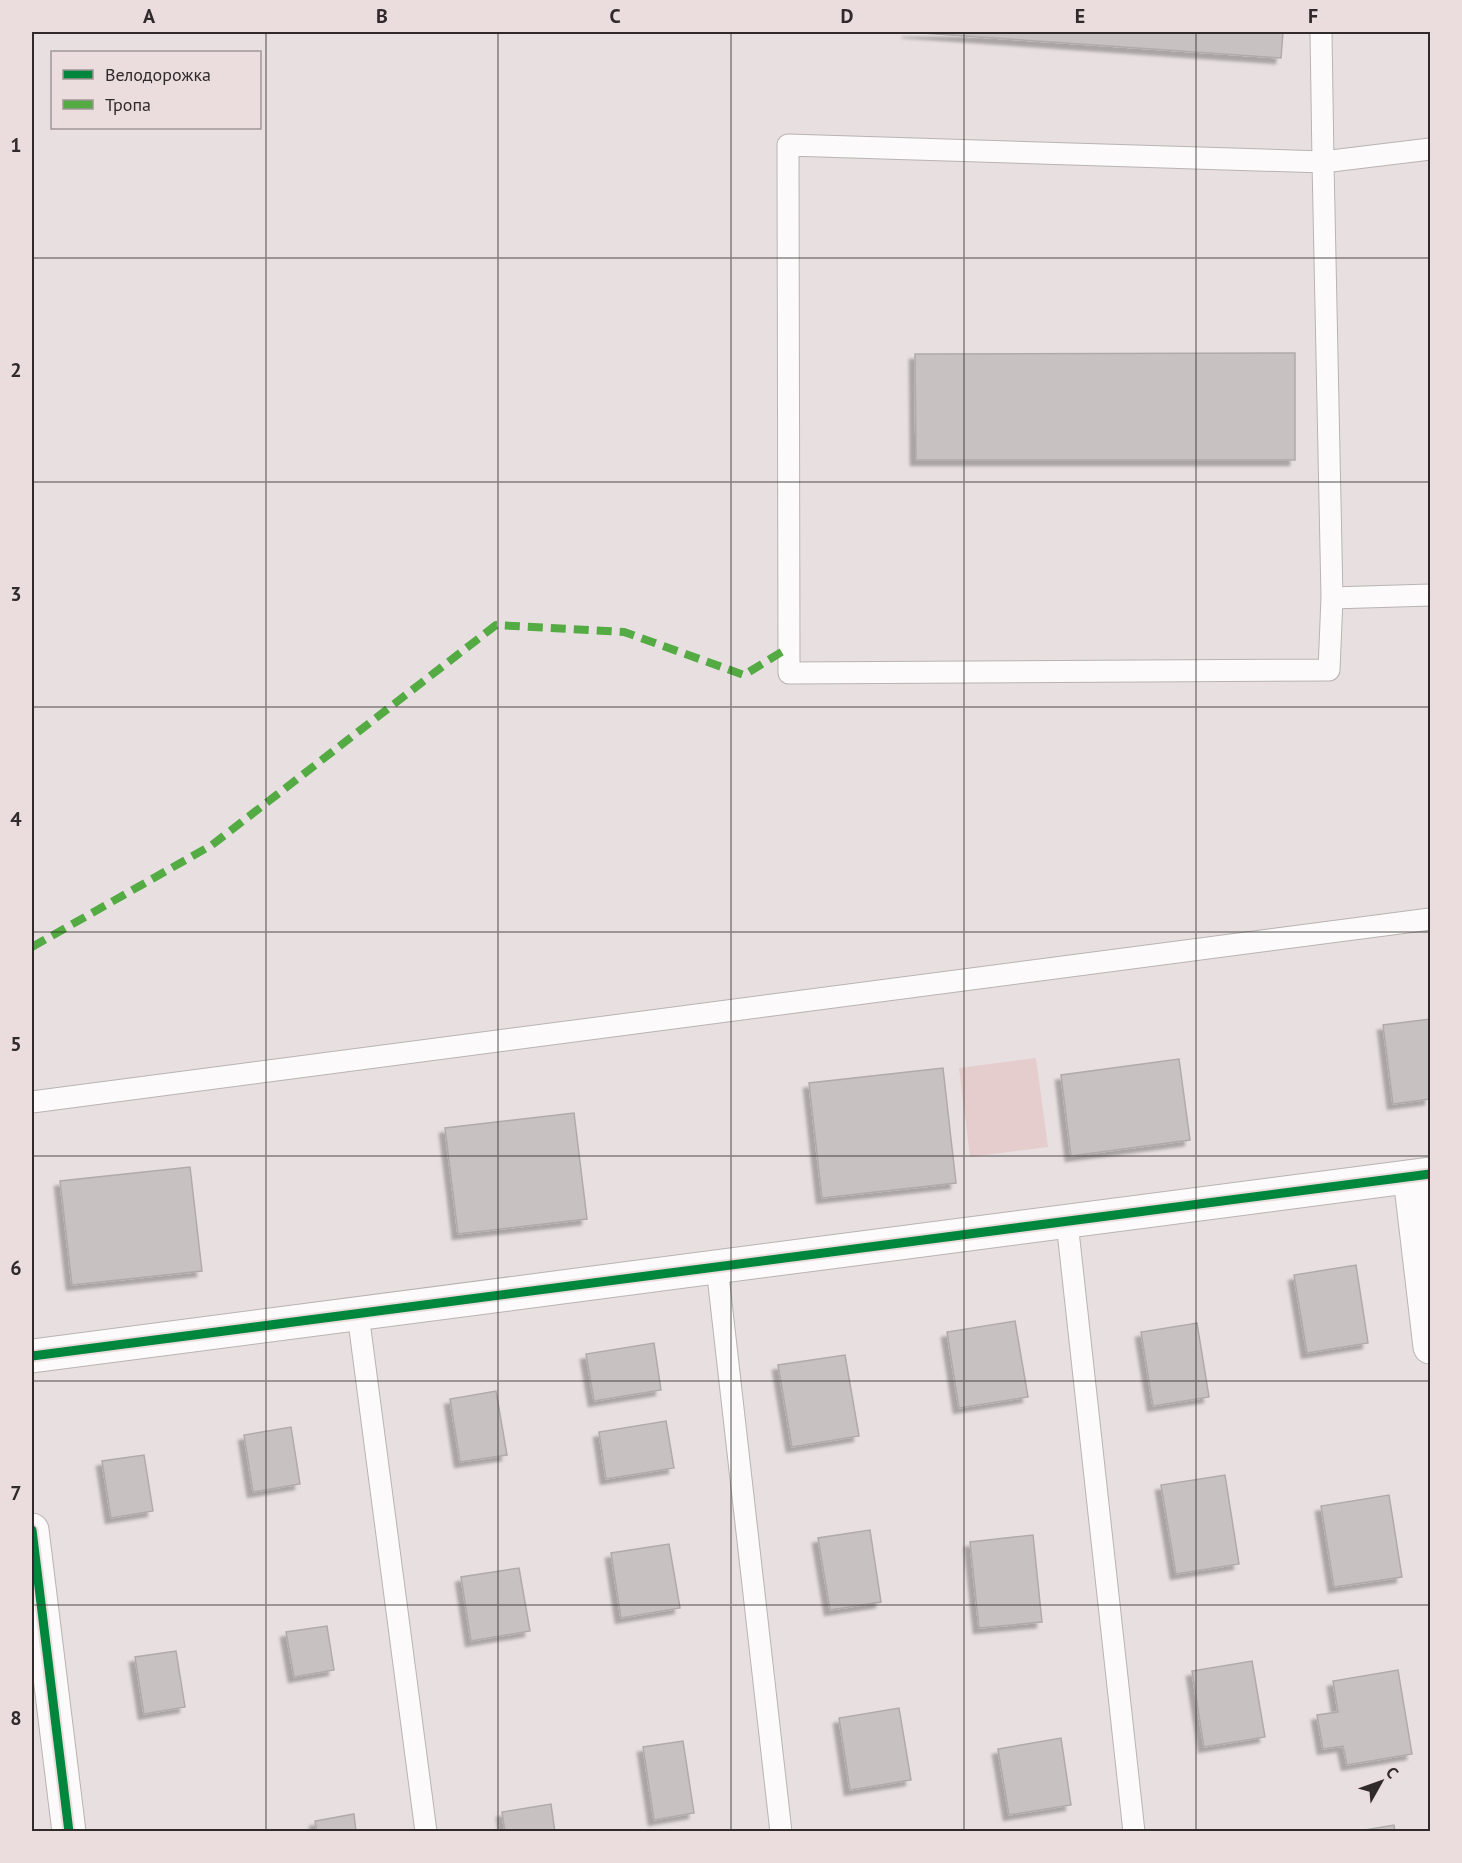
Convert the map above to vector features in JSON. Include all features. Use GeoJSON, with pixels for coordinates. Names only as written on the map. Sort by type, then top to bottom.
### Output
{"type":"FeatureCollection","features":[{"type":"Feature","properties":{"kind":"street"},"geometry":{"type":"LineString","coordinates":[[32,1356],[1420,1176],[1431,1347]]}},
{"type":"Feature","properties":{"kind":"street"},"geometry":{"type":"LineString","coordinates":[[32,1530],[69,1832]]}},
{"type":"Feature","properties":{"kind":"lane"},"geometry":{"type":"LineString","coordinates":[[1321,32],[1323,162],[1332,598],[1329,670],[789,673],[788,145],[1323,162],[1431,149]]}},
{"type":"Feature","properties":{"kind":"lane"},"geometry":{"type":"LineString","coordinates":[[1332,598],[1431,595]]}},
{"type":"Feature","properties":{"kind":"lane"},"geometry":{"type":"LineString","coordinates":[[32,1102],[1431,919]]}},
{"type":"Feature","properties":{"kind":"lane"},"geometry":{"type":"LineString","coordinates":[[1067,1222],[1134,1832]]}},
{"type":"Feature","properties":{"kind":"lane"},"geometry":{"type":"LineString","coordinates":[[717,1267],[781,1832]]}},
{"type":"Feature","properties":{"kind":"lane"},"geometry":{"type":"LineString","coordinates":[[358,1314],[426,1832]]}},
{"type":"Feature","properties":{"kind":"shaded area"},"geometry":{"type":"Polygon","coordinates":[[[1036,1058],[1048,1147],[970,1157],[959,1068],[1036,1058]]]}},
{"type":"Feature","properties":{"kind":"building"},"geometry":{"type":"Polygon","coordinates":[[[907,32],[1283,32],[1281,58],[907,32]]]}},
{"type":"Feature","properties":{"kind":"building"},"geometry":{"type":"Polygon","coordinates":[[[1295,353],[1295,460],[916,460],[915,354],[1295,353]]]}},
{"type":"Feature","properties":{"kind":"building"},"geometry":{"type":"Polygon","coordinates":[[[1430,1019],[1430,1099],[1393,1104],[1383,1025],[1430,1019]]]}},
{"type":"Feature","properties":{"kind":"building"},"geometry":{"type":"Polygon","coordinates":[[[1179,1059],[1190,1140],[1071,1156],[1061,1075],[1179,1059]]]}},
{"type":"Feature","properties":{"kind":"building"},"geometry":{"type":"Polygon","coordinates":[[[943,1068],[956,1183],[822,1198],[809,1083],[943,1068]]]}},
{"type":"Feature","properties":{"kind":"building"},"geometry":{"type":"Polygon","coordinates":[[[574,1113],[587,1219],[458,1234],[445,1128],[574,1113]]]}},
{"type":"Feature","properties":{"kind":"building"},"geometry":{"type":"Polygon","coordinates":[[[190,1167],[202,1271],[72,1285],[60,1181],[190,1167]]]}},
{"type":"Feature","properties":{"kind":"building"},"geometry":{"type":"Polygon","coordinates":[[[1356,1265],[1368,1343],[1307,1353],[1294,1275],[1356,1265]]]}},
{"type":"Feature","properties":{"kind":"building"},"geometry":{"type":"Polygon","coordinates":[[[1015,1321],[1028,1397],[959,1408],[947,1332],[1015,1321]]]}},
{"type":"Feature","properties":{"kind":"building"},"geometry":{"type":"Polygon","coordinates":[[[1197,1323],[1209,1397],[1153,1406],[1141,1332],[1197,1323]]]}},
{"type":"Feature","properties":{"kind":"building"},"geometry":{"type":"Polygon","coordinates":[[[654,1343],[661,1390],[594,1401],[586,1354],[654,1343]]]}},
{"type":"Feature","properties":{"kind":"building"},"geometry":{"type":"Polygon","coordinates":[[[845,1355],[859,1436],[792,1447],[778,1365],[845,1355]]]}},
{"type":"Feature","properties":{"kind":"building"},"geometry":{"type":"Polygon","coordinates":[[[496,1391],[507,1455],[460,1462],[450,1399],[496,1391]]]}},
{"type":"Feature","properties":{"kind":"building"},"geometry":{"type":"Polygon","coordinates":[[[666,1421],[674,1468],[606,1479],[599,1432],[666,1421]]]}},
{"type":"Feature","properties":{"kind":"building"},"geometry":{"type":"Polygon","coordinates":[[[291,1427],[300,1484],[253,1492],[244,1435],[291,1427]]]}},
{"type":"Feature","properties":{"kind":"building"},"geometry":{"type":"Polygon","coordinates":[[[144,1455],[153,1511],[111,1518],[102,1461],[144,1455]]]}},
{"type":"Feature","properties":{"kind":"building"},"geometry":{"type":"Polygon","coordinates":[[[1225,1475],[1239,1564],[1176,1574],[1161,1485],[1225,1475]]]}},
{"type":"Feature","properties":{"kind":"building"},"geometry":{"type":"Polygon","coordinates":[[[1389,1495],[1402,1577],[1334,1587],[1321,1506],[1389,1495]]]}},
{"type":"Feature","properties":{"kind":"building"},"geometry":{"type":"Polygon","coordinates":[[[870,1530],[881,1602],[830,1610],[818,1538],[870,1530]]]}},
{"type":"Feature","properties":{"kind":"building"},"geometry":{"type":"Polygon","coordinates":[[[1033,1535],[1042,1622],[979,1628],[970,1542],[1033,1535]]]}},
{"type":"Feature","properties":{"kind":"building"},"geometry":{"type":"Polygon","coordinates":[[[669,1544],[680,1608],[621,1618],[611,1553],[669,1544]]]}},
{"type":"Feature","properties":{"kind":"building"},"geometry":{"type":"Polygon","coordinates":[[[519,1568],[530,1631],[471,1641],[461,1577],[519,1568]]]}},
{"type":"Feature","properties":{"kind":"building"},"geometry":{"type":"Polygon","coordinates":[[[327,1626],[334,1670],[294,1677],[286,1632],[327,1626]]]}},
{"type":"Feature","properties":{"kind":"building"},"geometry":{"type":"Polygon","coordinates":[[[176,1651],[185,1707],[144,1714],[135,1657],[176,1651]]]}},
{"type":"Feature","properties":{"kind":"building"},"geometry":{"type":"Polygon","coordinates":[[[1252,1661],[1265,1737],[1204,1747],[1192,1671],[1252,1661]]]}},
{"type":"Feature","properties":{"kind":"building"},"geometry":{"type":"Polygon","coordinates":[[[1398,1670],[1412,1754],[1347,1765],[1343,1746],[1323,1749],[1317,1715],[1338,1712],[1333,1681],[1398,1670]]]}},
{"type":"Feature","properties":{"kind":"building"},"geometry":{"type":"Polygon","coordinates":[[[899,1708],[911,1780],[850,1790],[839,1718],[899,1708]]]}},
{"type":"Feature","properties":{"kind":"building"},"geometry":{"type":"Polygon","coordinates":[[[1061,1738],[1071,1805],[1009,1815],[998,1749],[1061,1738]]]}},
{"type":"Feature","properties":{"kind":"building"},"geometry":{"type":"Polygon","coordinates":[[[683,1741],[694,1813],[654,1820],[643,1747],[683,1741]]]}},
{"type":"Feature","properties":{"kind":"building"},"geometry":{"type":"Polygon","coordinates":[[[551,1804],[555,1832],[505,1832],[502,1812],[551,1804]]]}},
{"type":"Feature","properties":{"kind":"building"},"geometry":{"type":"Polygon","coordinates":[[[354,1814],[356,1832],[317,1832],[315,1821],[354,1814]]]}},
{"type":"Feature","properties":{"kind":"building"},"geometry":{"type":"Polygon","coordinates":[[[1394,1825],[1395,1832],[1353,1832],[1394,1825]]]}},
{"type":"Feature","properties":{"kind":"marked path"},"geometry":{"type":"LineString","coordinates":[[32,947],[212,845],[496,625],[624,632],[744,675],[788,648]]}},
{"type":"Feature","properties":{"kind":"cycle path"},"geometry":{"type":"LineString","coordinates":[[32,1356],[1430,1174]]}},
{"type":"Feature","properties":{"kind":"cycle path"},"geometry":{"type":"LineString","coordinates":[[32,1530],[69,1832]]}}]}
